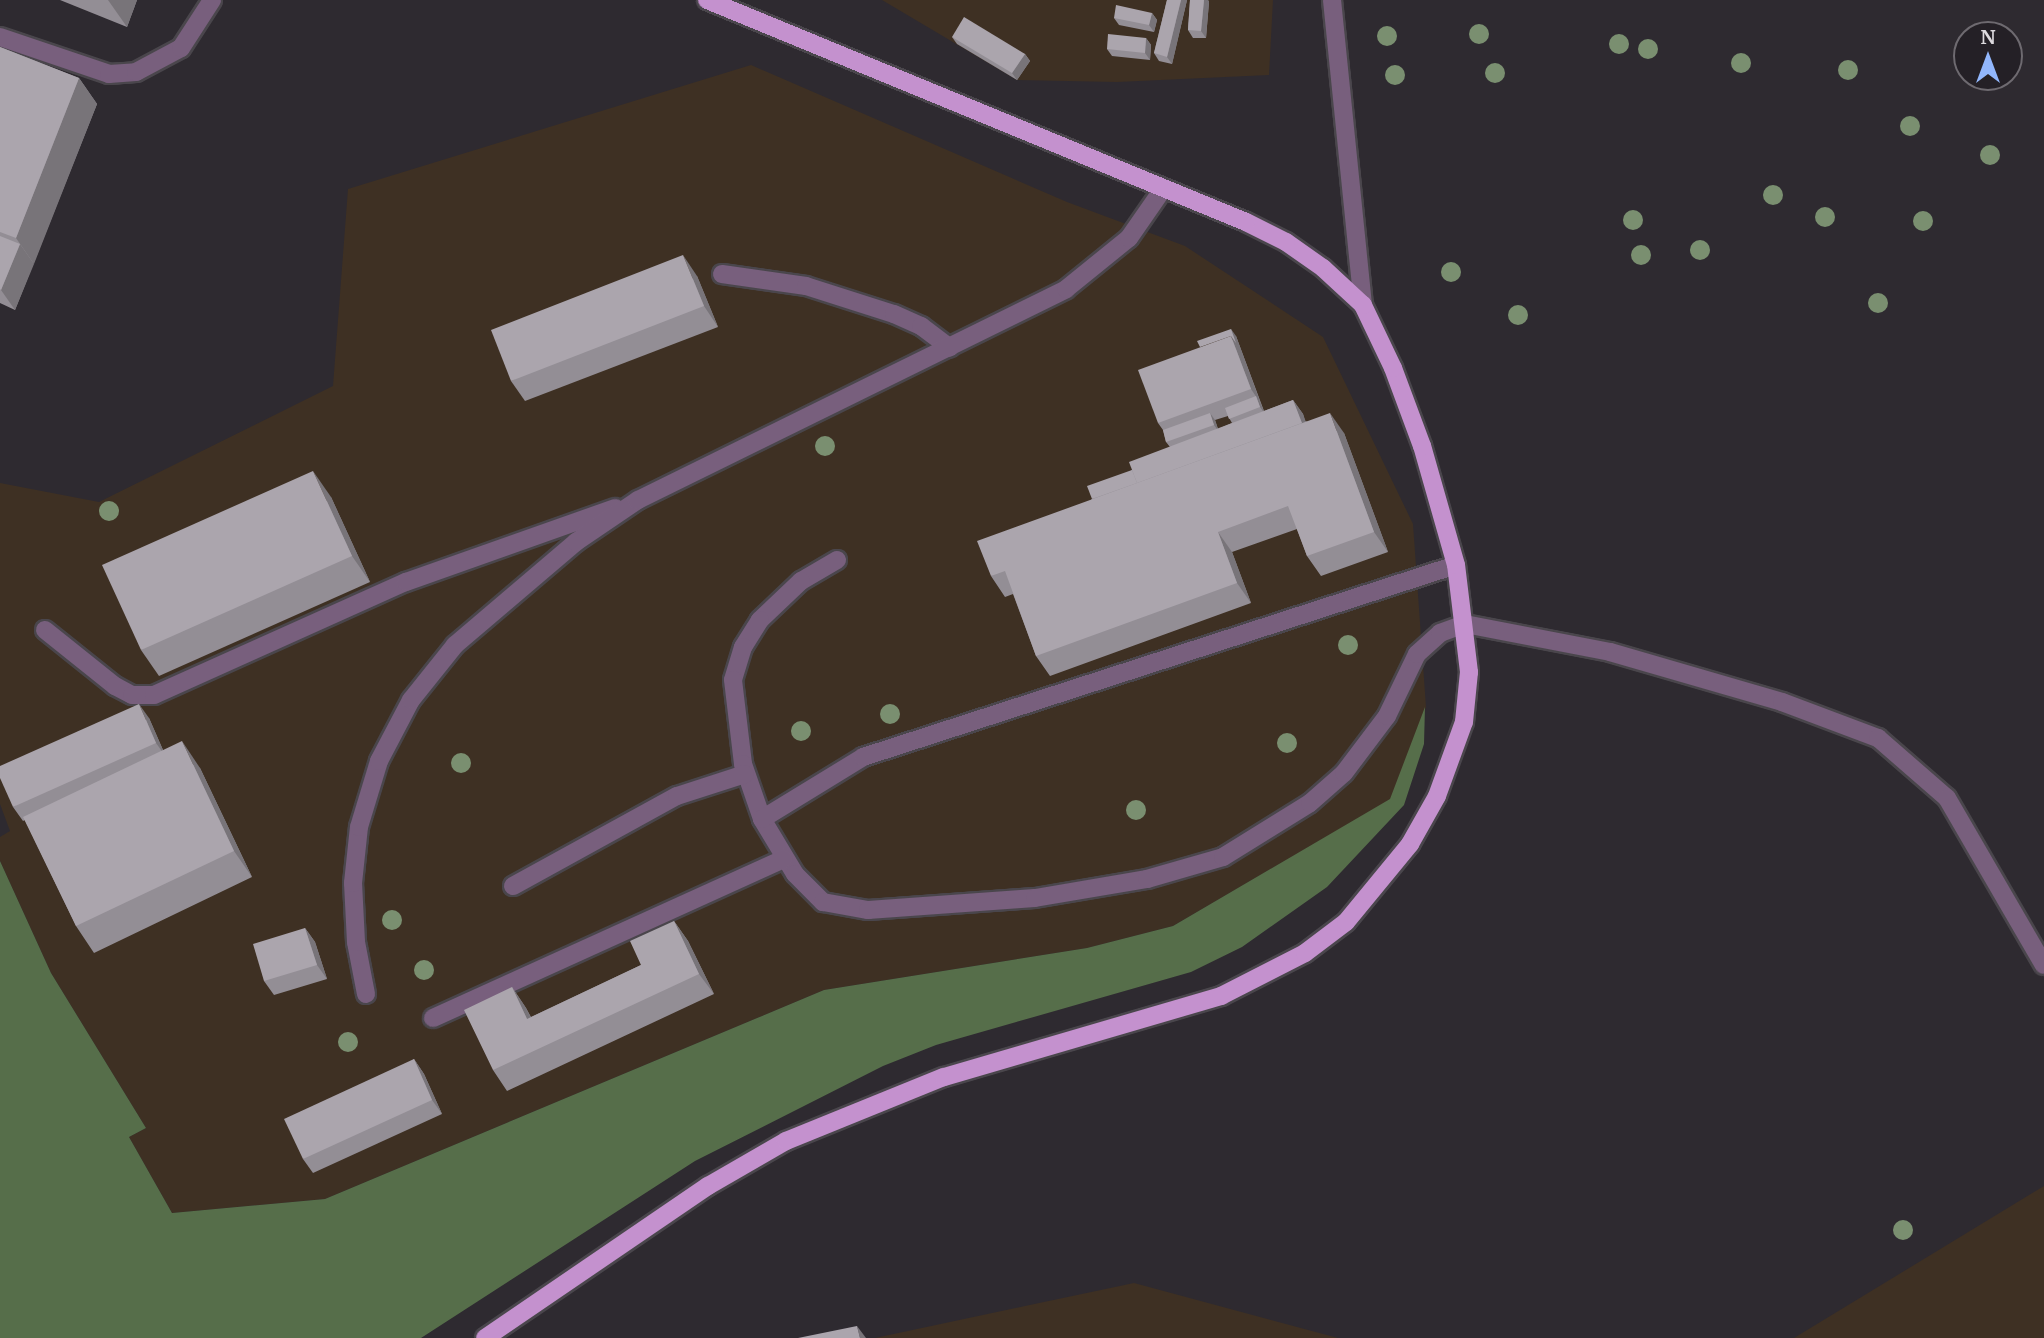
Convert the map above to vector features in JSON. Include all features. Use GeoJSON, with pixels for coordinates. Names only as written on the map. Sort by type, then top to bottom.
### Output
{"type":"FeatureCollection","features":[{"type":"Feature","properties":{"kind":"main road"},"geometry":{"type":"LineString","coordinates":[[485,1338],[708,1185],[786,1141],[932,1081],[1221,996],[1305,953],[1346,922],[1382,881],[1437,796],[1464,722],[1469,672],[1457,565],[1422,446],[1393,368],[1363,305],[1323,268],[1286,242],[707,0]]}},
{"type":"Feature","properties":{"kind":"street"},"geometry":{"type":"LineString","coordinates":[[0,37],[109,74],[136,72],[181,48],[212,0]]}},
{"type":"Feature","properties":{"kind":"street"},"geometry":{"type":"LineString","coordinates":[[1332,0],[1363,305]]}},
{"type":"Feature","properties":{"kind":"street"},"geometry":{"type":"LineString","coordinates":[[45,630],[115,686],[132,695],[154,695],[406,582],[638,499],[950,348],[1066,289],[1096,268],[1129,238],[1163,189]]}},
{"type":"Feature","properties":{"kind":"street"},"geometry":{"type":"LineString","coordinates":[[722,274],[806,286],[894,314],[921,326],[950,348]]}},
{"type":"Feature","properties":{"kind":"street"},"geometry":{"type":"LineString","coordinates":[[366,993],[356,942],[353,883],[359,827],[379,761],[411,700],[455,645],[519,587],[638,499]]}},
{"type":"Feature","properties":{"kind":"street"},"geometry":{"type":"LineString","coordinates":[[837,560],[780,598],[743,647],[733,680],[735,718],[745,774],[762,819],[785,859],[808,891],[823,902],[868,910],[1035,898],[1186,869],[1254,841],[1345,773],[1387,716],[1417,654],[1440,633],[1465,624],[1610,652],[1804,709],[1878,738],[1947,798],[2044,965]]}},
{"type":"Feature","properties":{"kind":"street"},"geometry":{"type":"LineString","coordinates":[[762,819],[863,757],[1457,565]]}},
{"type":"Feature","properties":{"kind":"street"},"geometry":{"type":"LineString","coordinates":[[513,886],[677,796],[745,774]]}},
{"type":"Feature","properties":{"kind":"street"},"geometry":{"type":"LineString","coordinates":[[433,1018],[785,859]]}},
{"type":"Feature","properties":{"kind":"shaded area"},"geometry":{"type":"Polygon","coordinates":[[[882,0],[1273,0],[1269,75],[1117,82],[1017,80],[882,0]]]}},
{"type":"Feature","properties":{"kind":"shaded area"},"geometry":{"type":"Polygon","coordinates":[[[751,65],[1067,202],[1185,246],[1323,337],[1413,524],[1426,707],[1391,799],[1173,926],[1087,948],[824,990],[325,1199],[172,1213],[129,1137],[146,1128],[51,973],[0,861],[0,837],[10,831],[0,804],[0,483],[99,502],[333,386],[348,189],[751,65]]]}},
{"type":"Feature","properties":{"kind":"shaded area"},"geometry":{"type":"Polygon","coordinates":[[[2044,1186],[2044,1338],[1794,1338],[2044,1186]]]}},
{"type":"Feature","properties":{"kind":"shaded area"},"geometry":{"type":"Polygon","coordinates":[[[1134,1283],[1338,1338],[875,1338],[1025,1306],[1134,1283]]]}},
{"type":"Feature","properties":{"kind":"green space"},"geometry":{"type":"Polygon","coordinates":[[[1425,707],[1424,744],[1404,805],[1327,887],[1242,947],[1191,972],[936,1045],[883,1066],[695,1161],[421,1338],[0,1338],[0,861],[51,973],[146,1128],[129,1137],[172,1213],[325,1199],[824,990],[1087,948],[1173,926],[1390,799],[1425,707]]]}},
{"type":"Feature","properties":{"kind":"building"},"geometry":{"type":"Polygon","coordinates":[[[1167,0],[1181,0],[1167,57],[1154,53],[1167,0]]]}},
{"type":"Feature","properties":{"kind":"building"},"geometry":{"type":"Polygon","coordinates":[[[1190,0],[1204,0],[1201,31],[1188,30],[1190,0]]]}},
{"type":"Feature","properties":{"kind":"building"},"geometry":{"type":"Polygon","coordinates":[[[1116,5],[1152,13],[1149,25],[1114,18],[1116,5]]]}},
{"type":"Feature","properties":{"kind":"building"},"geometry":{"type":"Polygon","coordinates":[[[964,17],[1025,54],[1012,73],[952,37],[964,17]]]}},
{"type":"Feature","properties":{"kind":"building"},"geometry":{"type":"Polygon","coordinates":[[[1108,34],[1146,38],[1145,53],[1107,49],[1108,34]]]}},
{"type":"Feature","properties":{"kind":"building"},"geometry":{"type":"Polygon","coordinates":[[[0,47],[79,78],[16,238],[0,232],[0,47]]]}},
{"type":"Feature","properties":{"kind":"building"},"geometry":{"type":"Polygon","coordinates":[[[0,236],[20,244],[1,290],[0,289],[0,236]]]}},
{"type":"Feature","properties":{"kind":"building"},"geometry":{"type":"Polygon","coordinates":[[[683,255],[704,306],[511,381],[491,330],[683,255]]]}},
{"type":"Feature","properties":{"kind":"building"},"geometry":{"type":"Polygon","coordinates":[[[1231,329],[1236,343],[1231,336],[1200,347],[1197,341],[1231,329]]]}},
{"type":"Feature","properties":{"kind":"building"},"geometry":{"type":"Polygon","coordinates":[[[1231,336],[1251,389],[1158,423],[1138,370],[1231,336]]]}},
{"type":"Feature","properties":{"kind":"building"},"geometry":{"type":"Polygon","coordinates":[[[1256,396],[1260,407],[1229,419],[1225,408],[1256,396]]]}},
{"type":"Feature","properties":{"kind":"building"},"geometry":{"type":"Polygon","coordinates":[[[1293,400],[1302,423],[1137,483],[1129,462],[1293,400]]]}},
{"type":"Feature","properties":{"kind":"building"},"geometry":{"type":"Polygon","coordinates":[[[1210,413],[1214,425],[1166,442],[1163,430],[1210,413]]]}},
{"type":"Feature","properties":{"kind":"building"},"geometry":{"type":"Polygon","coordinates":[[[1330,413],[1374,532],[1307,556],[1288,506],[1218,532],[1237,583],[1036,656],[1005,571],[991,576],[977,541],[1330,413]]]}},
{"type":"Feature","properties":{"kind":"building"},"geometry":{"type":"Polygon","coordinates":[[[1132,470],[1137,483],[1092,499],[1087,486],[1132,470]]]}},
{"type":"Feature","properties":{"kind":"building"},"geometry":{"type":"Polygon","coordinates":[[[313,471],[352,556],[141,650],[102,565],[313,471]]]}},
{"type":"Feature","properties":{"kind":"building"},"geometry":{"type":"Polygon","coordinates":[[[139,704],[156,743],[13,807],[0,778],[0,766],[139,704]]]}},
{"type":"Feature","properties":{"kind":"building"},"geometry":{"type":"Polygon","coordinates":[[[182,741],[234,851],[76,926],[23,817],[182,741]]]}},
{"type":"Feature","properties":{"kind":"building"},"geometry":{"type":"Polygon","coordinates":[[[674,921],[699,974],[493,1070],[464,1010],[512,987],[527,1019],[641,965],[630,941],[674,921]]]}},
{"type":"Feature","properties":{"kind":"building"},"geometry":{"type":"Polygon","coordinates":[[[305,928],[317,965],[264,981],[253,944],[305,928]]]}},
{"type":"Feature","properties":{"kind":"building"},"geometry":{"type":"Polygon","coordinates":[[[414,1059],[432,1100],[303,1159],[284,1119],[414,1059]]]}},
{"type":"Feature","properties":{"kind":"building"},"geometry":{"type":"Polygon","coordinates":[[[857,1326],[860,1338],[798,1338],[857,1326]]]}}]}
